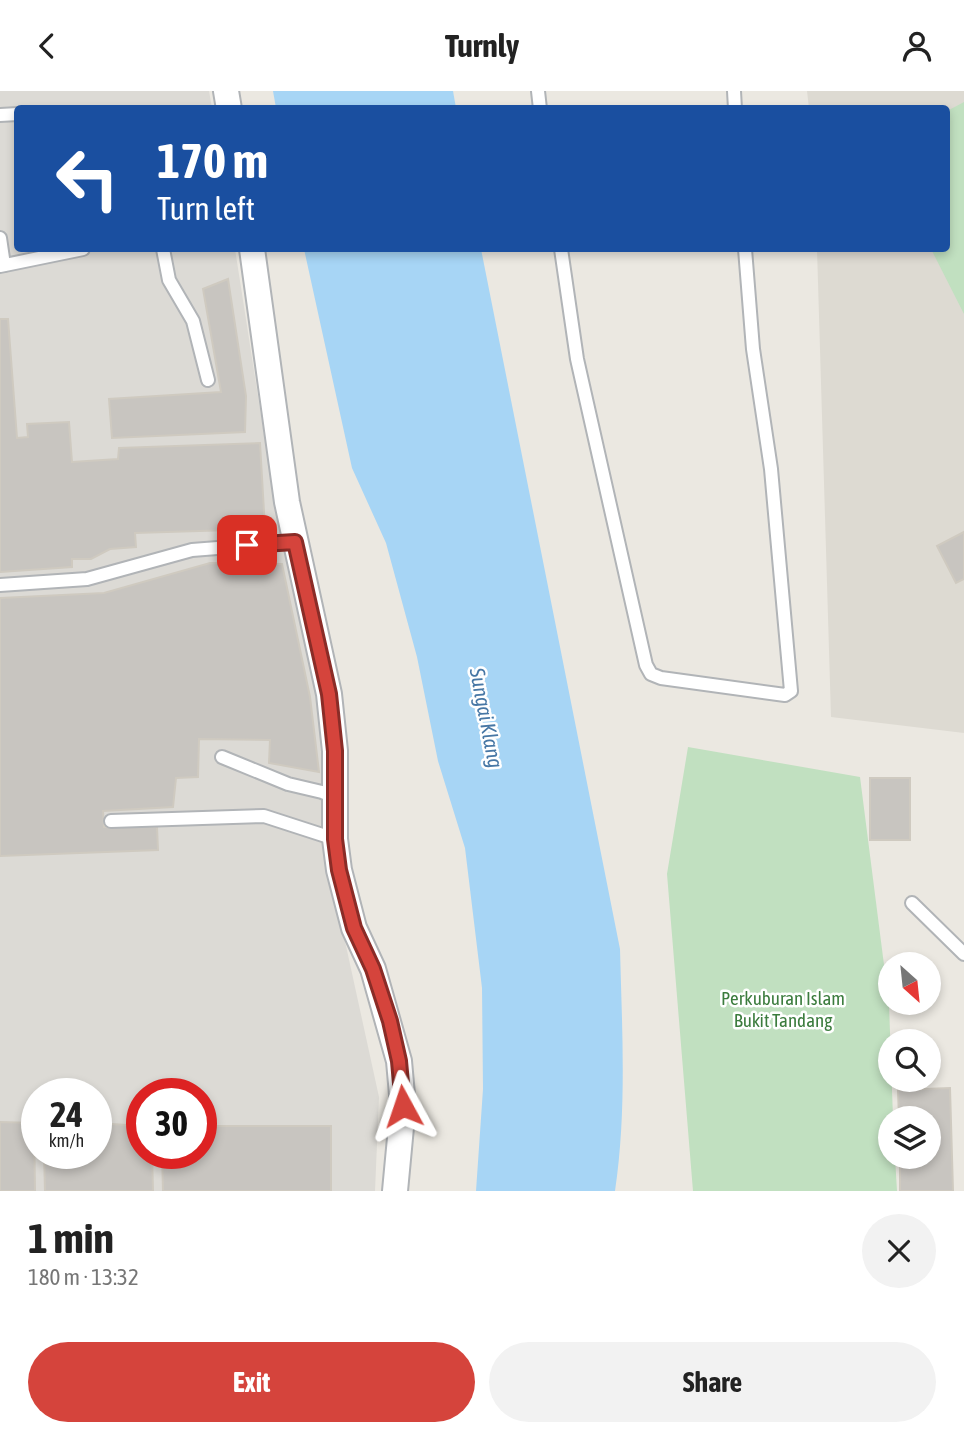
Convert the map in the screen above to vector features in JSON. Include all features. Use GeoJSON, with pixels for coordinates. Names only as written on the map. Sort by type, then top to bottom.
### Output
{"type":"FeatureCollection","features":[{"type":"Feature","properties":{"kind":"street"},"geometry":{"type":"LineString","coordinates":[[252,252],[295,542],[329,694],[335,751],[335,839],[339,870],[354,928],[373,969],[399,1061],[403,1106],[395,1191]]}},
{"type":"Feature","properties":{"kind":"lane"},"geometry":{"type":"LineString","coordinates":[[0,238],[2,265],[68,252]]}},
{"type":"Feature","properties":{"kind":"lane"},"geometry":{"type":"LineString","coordinates":[[164,252],[169,280],[192,321],[208,380]]}},
{"type":"Feature","properties":{"kind":"lane"},"geometry":{"type":"LineString","coordinates":[[561,252],[577,359],[646,665],[651,674],[661,678],[785,695],[791,691],[771,469],[753,349],[745,252]]}},
{"type":"Feature","properties":{"kind":"lane"},"geometry":{"type":"LineString","coordinates":[[0,585],[87,579],[192,550],[295,542]]}},
{"type":"Feature","properties":{"kind":"lane"},"geometry":{"type":"LineString","coordinates":[[222,758],[288,784],[334,797]]}},
{"type":"Feature","properties":{"kind":"lane"},"geometry":{"type":"LineString","coordinates":[[111,821],[264,816],[335,839]]}},
{"type":"Feature","properties":{"kind":"lane"},"geometry":{"type":"LineString","coordinates":[[912,903],[964,954]]}},
{"type":"Feature","properties":{"kind":"shaded area"},"geometry":{"type":"Polygon","coordinates":[[[0,91],[209,91],[211,105],[14,105],[14,252],[235,252],[275,505],[319,695],[324,845],[379,1097],[375,1191],[0,1191],[0,91]]]}},
{"type":"Feature","properties":{"kind":"shaded area"},"geometry":{"type":"Polygon","coordinates":[[[807,91],[964,91],[964,733],[831,717],[817,252],[950,252],[950,105],[809,105],[807,91]]]}},
{"type":"Feature","properties":{"kind":"green space"},"geometry":{"type":"Polygon","coordinates":[[[964,102],[964,314],[933,252],[950,252],[950,109],[964,102]]]}},
{"type":"Feature","properties":{"kind":"green space","name":"Perkuburan Islam Bukit Tandang"},"geometry":{"type":"Polygon","coordinates":[[[688,747],[860,777],[882,952],[878,952],[878,1015],[889,1015],[890,1029],[878,1029],[878,1092],[892,1092],[893,1106],[878,1106],[878,1169],[896,1169],[897,1191],[693,1191],[667,874],[688,747]]]}},
{"type":"Feature","properties":{"kind":"water"},"geometry":{"type":"Polygon","coordinates":[[[273,91],[453,91],[455,105],[275,105],[273,91]]]}},
{"type":"Feature","properties":{"kind":"water","name":"Sungai Klang"},"geometry":{"type":"Polygon","coordinates":[[[305,252],[482,252],[620,949],[622,1100],[615,1191],[476,1191],[483,1089],[482,988],[465,848],[438,761],[417,657],[386,543],[352,468],[305,252]]]}},
{"type":"Feature","properties":{"kind":"building"},"geometry":{"type":"Polygon","coordinates":[[[228,279],[246,396],[245,432],[112,438],[109,399],[221,392],[203,289],[228,279]]]}},
{"type":"Feature","properties":{"kind":"building"},"geometry":{"type":"Polygon","coordinates":[[[0,319],[8,319],[17,438],[28,437],[27,424],[69,422],[72,462],[118,459],[119,448],[260,443],[265,529],[135,533],[136,547],[110,549],[91,559],[72,559],[72,567],[0,572],[0,319]]]}},
{"type":"Feature","properties":{"kind":"building"},"geometry":{"type":"Polygon","coordinates":[[[964,532],[964,579],[956,583],[937,546],[964,532]]]}},
{"type":"Feature","properties":{"kind":"building"},"geometry":{"type":"Polygon","coordinates":[[[210,563],[282,564],[310,697],[319,772],[269,763],[270,740],[199,739],[198,777],[176,778],[173,807],[103,811],[104,827],[157,827],[158,850],[0,856],[0,598],[104,593],[210,563]]]}},
{"type":"Feature","properties":{"kind":"building"},"geometry":{"type":"Polygon","coordinates":[[[870,778],[910,778],[910,840],[870,840],[870,778]]]}},
{"type":"Feature","properties":{"kind":"building"},"geometry":{"type":"Polygon","coordinates":[[[941,1088],[950,1088],[953,1191],[900,1191],[900,1169],[941,1169],[941,1106],[899,1106],[898,1092],[941,1092],[941,1088]]]}},
{"type":"Feature","properties":{"kind":"building"},"geometry":{"type":"Polygon","coordinates":[[[0,1122],[21,1123],[21,1169],[35,1169],[35,1191],[0,1191],[0,1122]]]}},
{"type":"Feature","properties":{"kind":"building"},"geometry":{"type":"Polygon","coordinates":[[[112,1124],[126,1125],[126,1169],[152,1169],[153,1191],[45,1191],[44,1169],[112,1169],[112,1124]]]}},
{"type":"Feature","properties":{"kind":"building"},"geometry":{"type":"Polygon","coordinates":[[[217,1126],[331,1126],[331,1191],[163,1191],[162,1169],[217,1169],[217,1126]]]}},
{"type":"Feature","properties":{"kind":"route"},"geometry":{"type":"LineString","coordinates":[[247,545],[295,542],[329,694],[335,751],[334,817],[339,870],[354,928],[373,969],[390,1021],[399,1061],[403,1106]]}}]}
